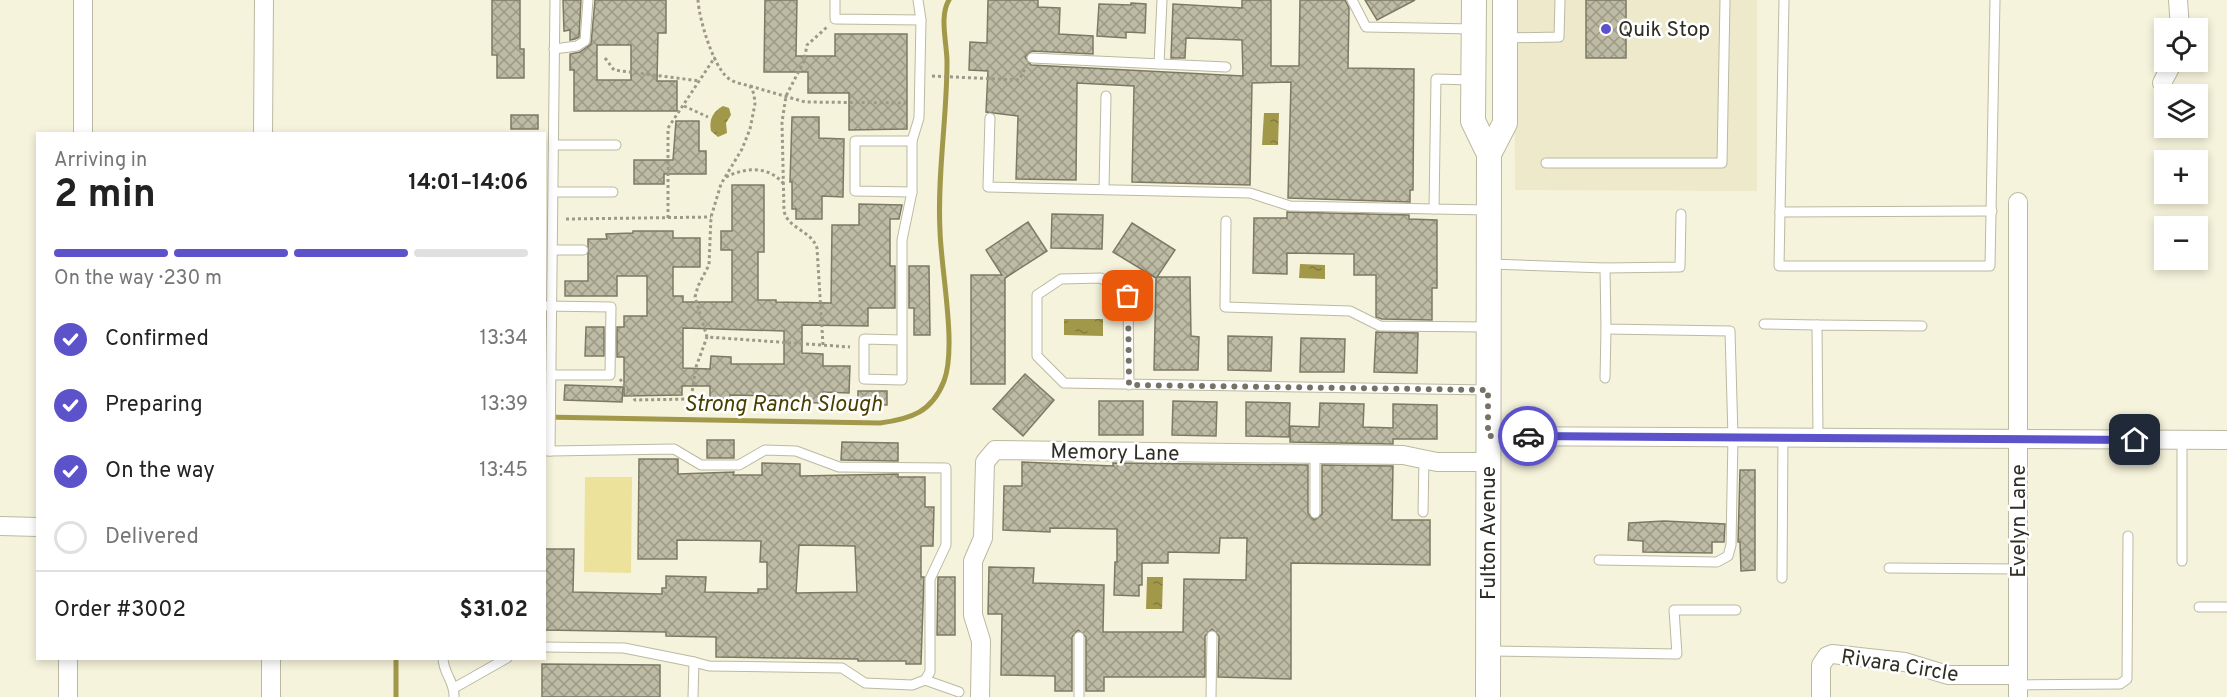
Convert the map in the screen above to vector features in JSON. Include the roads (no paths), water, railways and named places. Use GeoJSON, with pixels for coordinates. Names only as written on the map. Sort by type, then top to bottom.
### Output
{"type":"FeatureCollection","features":[{"type":"Feature","properties":{"kind":"main road","name":"Fulton Avenue"},"geometry":{"type":"LineString","coordinates":[[1474,0],[1473,121],[1489,154]]}},
{"type":"Feature","properties":{"kind":"main road","name":"Fulton Avenue"},"geometry":{"type":"LineString","coordinates":[[1488,697],[1489,154],[1505,123],[1505,0]]}},
{"type":"Feature","properties":{"kind":"street"},"geometry":{"type":"LineString","coordinates":[[83,0],[83,132]]}},
{"type":"Feature","properties":{"kind":"street"},"geometry":{"type":"LineString","coordinates":[[263,132],[264,0]]}},
{"type":"Feature","properties":{"kind":"street"},"geometry":{"type":"LineString","coordinates":[[2178,0],[2179,18]]}},
{"type":"Feature","properties":{"kind":"street"},"geometry":{"type":"LineString","coordinates":[[2162,83],[2168,72]]}},
{"type":"Feature","properties":{"kind":"street","name":"Evelyn Lane"},"geometry":{"type":"LineString","coordinates":[[2018,685],[2019,202]]}},
{"type":"Feature","properties":{"kind":"street"},"geometry":{"type":"LineString","coordinates":[[1488,436],[2227,440]]}},
{"type":"Feature","properties":{"kind":"street","name":"Memory Lane"},"geometry":{"type":"LineString","coordinates":[[980,697],[981,640],[973,615],[973,561],[983,538],[985,462],[995,450],[1404,455],[1424,459],[1488,462]]}},
{"type":"Feature","properties":{"kind":"street"},"geometry":{"type":"LineString","coordinates":[[0,526],[36,527]]}},
{"type":"Feature","properties":{"kind":"street","name":"Rivara Circle"},"geometry":{"type":"LineString","coordinates":[[1821,697],[1821,665],[1827,656],[1832,654],[1905,662],[1948,675],[2018,685]]}},
{"type":"Feature","properties":{"kind":"street"},"geometry":{"type":"LineString","coordinates":[[68,660],[68,697]]}},
{"type":"Feature","properties":{"kind":"street"},"geometry":{"type":"LineString","coordinates":[[271,660],[271,697]]}},
{"type":"Feature","properties":{"kind":"lane"},"geometry":{"type":"LineString","coordinates":[[546,647],[624,648],[709,666],[842,668],[869,684],[912,685],[925,680],[930,672],[930,579],[947,541],[946,468],[839,467],[796,451],[765,450],[740,465],[698,464],[681,451],[674,449],[547,451],[551,406],[548,306],[554,219],[551,142],[555,0]]}},
{"type":"Feature","properties":{"kind":"lane"},"geometry":{"type":"LineString","coordinates":[[554,50],[577,46],[585,41],[588,0]]}},
{"type":"Feature","properties":{"kind":"lane"},"geometry":{"type":"LineString","coordinates":[[836,0],[835,19],[921,20]]}},
{"type":"Feature","properties":{"kind":"lane"},"geometry":{"type":"LineString","coordinates":[[902,340],[864,339],[864,380],[902,380],[902,340],[902,240],[912,192],[912,141],[919,117],[920,103],[921,20],[918,0]]}},
{"type":"Feature","properties":{"kind":"lane"},"geometry":{"type":"LineString","coordinates":[[1159,64],[1162,0]]}},
{"type":"Feature","properties":{"kind":"lane"},"geometry":{"type":"LineString","coordinates":[[1352,0],[1366,27],[1474,29]]}},
{"type":"Feature","properties":{"kind":"lane"},"geometry":{"type":"LineString","coordinates":[[1505,38],[1559,37],[1560,0]]}},
{"type":"Feature","properties":{"kind":"lane"},"geometry":{"type":"LineString","coordinates":[[1546,164],[1722,163],[1725,0]]}},
{"type":"Feature","properties":{"kind":"lane"},"geometry":{"type":"LineString","coordinates":[[1784,0],[1779,266],[1990,266],[1995,0]]}},
{"type":"Feature","properties":{"kind":"lane"},"geometry":{"type":"LineString","coordinates":[[1032,58],[1226,67]]}},
{"type":"Feature","properties":{"kind":"lane"},"geometry":{"type":"LineString","coordinates":[[1434,209],[1436,80],[1474,80]]}},
{"type":"Feature","properties":{"kind":"lane"},"geometry":{"type":"LineString","coordinates":[[1104,189],[1106,96]]}},
{"type":"Feature","properties":{"kind":"lane"},"geometry":{"type":"LineString","coordinates":[[990,118],[988,187],[1250,193],[1290,206],[1488,210]]}},
{"type":"Feature","properties":{"kind":"lane"},"geometry":{"type":"LineString","coordinates":[[912,141],[855,141],[855,191],[912,192]]}},
{"type":"Feature","properties":{"kind":"lane"},"geometry":{"type":"LineString","coordinates":[[551,142],[616,145]]}},
{"type":"Feature","properties":{"kind":"lane"},"geometry":{"type":"LineString","coordinates":[[554,192],[613,192]]}},
{"type":"Feature","properties":{"kind":"lane"},"geometry":{"type":"LineString","coordinates":[[1780,212],[1992,211]]}},
{"type":"Feature","properties":{"kind":"lane"},"geometry":{"type":"LineString","coordinates":[[1489,264],[1605,268],[1680,267],[1681,214]]}},
{"type":"Feature","properties":{"kind":"lane"},"geometry":{"type":"LineString","coordinates":[[1226,221],[1225,307],[1350,310],[1380,326],[1487,327]]}},
{"type":"Feature","properties":{"kind":"lane"},"geometry":{"type":"LineString","coordinates":[[553,250],[583,250]]}},
{"type":"Feature","properties":{"kind":"lane"},"geometry":{"type":"LineString","coordinates":[[1605,268],[1605,378]]}},
{"type":"Feature","properties":{"kind":"lane"},"geometry":{"type":"LineString","coordinates":[[1129,385],[1128,296],[1101,278],[1060,279],[1037,295],[1037,356],[1064,383],[1129,385],[1488,390]]}},
{"type":"Feature","properties":{"kind":"lane"},"geometry":{"type":"LineString","coordinates":[[548,306],[611,307],[610,375],[551,375]]}},
{"type":"Feature","properties":{"kind":"lane"},"geometry":{"type":"LineString","coordinates":[[1764,324],[1922,326]]}},
{"type":"Feature","properties":{"kind":"lane"},"geometry":{"type":"LineString","coordinates":[[1817,325],[1818,437]]}},
{"type":"Feature","properties":{"kind":"lane"},"geometry":{"type":"LineString","coordinates":[[1599,560],[1717,562],[1728,556],[1731,545],[1733,437],[1730,331],[1606,329]]}},
{"type":"Feature","properties":{"kind":"lane"},"geometry":{"type":"LineString","coordinates":[[1782,578],[1783,437]]}},
{"type":"Feature","properties":{"kind":"lane"},"geometry":{"type":"LineString","coordinates":[[2182,440],[2182,561]]}},
{"type":"Feature","properties":{"kind":"lane"},"geometry":{"type":"LineString","coordinates":[[1314,513],[1315,454]]}},
{"type":"Feature","properties":{"kind":"lane"},"geometry":{"type":"LineString","coordinates":[[1423,512],[1424,459]]}},
{"type":"Feature","properties":{"kind":"lane"},"geometry":{"type":"LineString","coordinates":[[2018,685],[2121,684],[2127,679],[2128,536]]}},
{"type":"Feature","properties":{"kind":"lane"},"geometry":{"type":"LineString","coordinates":[[1889,568],[2018,569]]}},
{"type":"Feature","properties":{"kind":"lane"},"geometry":{"type":"LineString","coordinates":[[2199,607],[2227,607]]}},
{"type":"Feature","properties":{"kind":"lane"},"geometry":{"type":"LineString","coordinates":[[1488,651],[1677,654],[1674,610],[1736,610]]}},
{"type":"Feature","properties":{"kind":"lane"},"geometry":{"type":"LineString","coordinates":[[1210,697],[1212,636]]}},
{"type":"Feature","properties":{"kind":"lane"},"geometry":{"type":"LineString","coordinates":[[1079,637],[1079,697]]}},
{"type":"Feature","properties":{"kind":"lane"},"geometry":{"type":"LineString","coordinates":[[443,660],[444,669],[454,692],[504,660]]}},
{"type":"Feature","properties":{"kind":"lane"},"geometry":{"type":"LineString","coordinates":[[693,697],[694,662]]}},
{"type":"Feature","properties":{"kind":"lane"},"geometry":{"type":"LineString","coordinates":[[925,680],[959,692]]}},
{"type":"Feature","properties":{"kind":"water"},"geometry":{"type":"Polygon","coordinates":[[[723,106],[729,108],[731,115],[726,123],[727,133],[718,137],[711,131],[710,123],[716,111],[723,106]]]}},
{"type":"Feature","properties":{"kind":"water"},"geometry":{"type":"Polygon","coordinates":[[[1264,113],[1279,113],[1278,145],[1262,145],[1264,113]]]}},
{"type":"Feature","properties":{"kind":"water"},"geometry":{"type":"Polygon","coordinates":[[[1300,264],[1325,265],[1325,279],[1299,278],[1300,264]]]}},
{"type":"Feature","properties":{"kind":"water"},"geometry":{"type":"Polygon","coordinates":[[[1064,319],[1103,319],[1103,336],[1064,335],[1064,319]]]}},
{"type":"Feature","properties":{"kind":"water"},"geometry":{"type":"Polygon","coordinates":[[[1147,577],[1163,577],[1162,609],[1146,609],[1147,577]]]}},
{"type":"Feature","properties":{"kind":"waterway","name":"Strong Ranch Slough"},"geometry":{"type":"LineString","coordinates":[[546,417],[880,423],[911,416],[927,407],[939,392],[944,381],[949,349],[939,210],[947,83],[944,14],[949,0]]}},
{"type":"Feature","properties":{"kind":"waterway","name":"Strong Ranch Slough"},"geometry":{"type":"LineString","coordinates":[[396,660],[396,697]]}},
{"type":"Feature","properties":{"kind":"place","name":"Quik Stop"},"geometry":{"type":"Point","coordinates":[1606,29]}}]}
